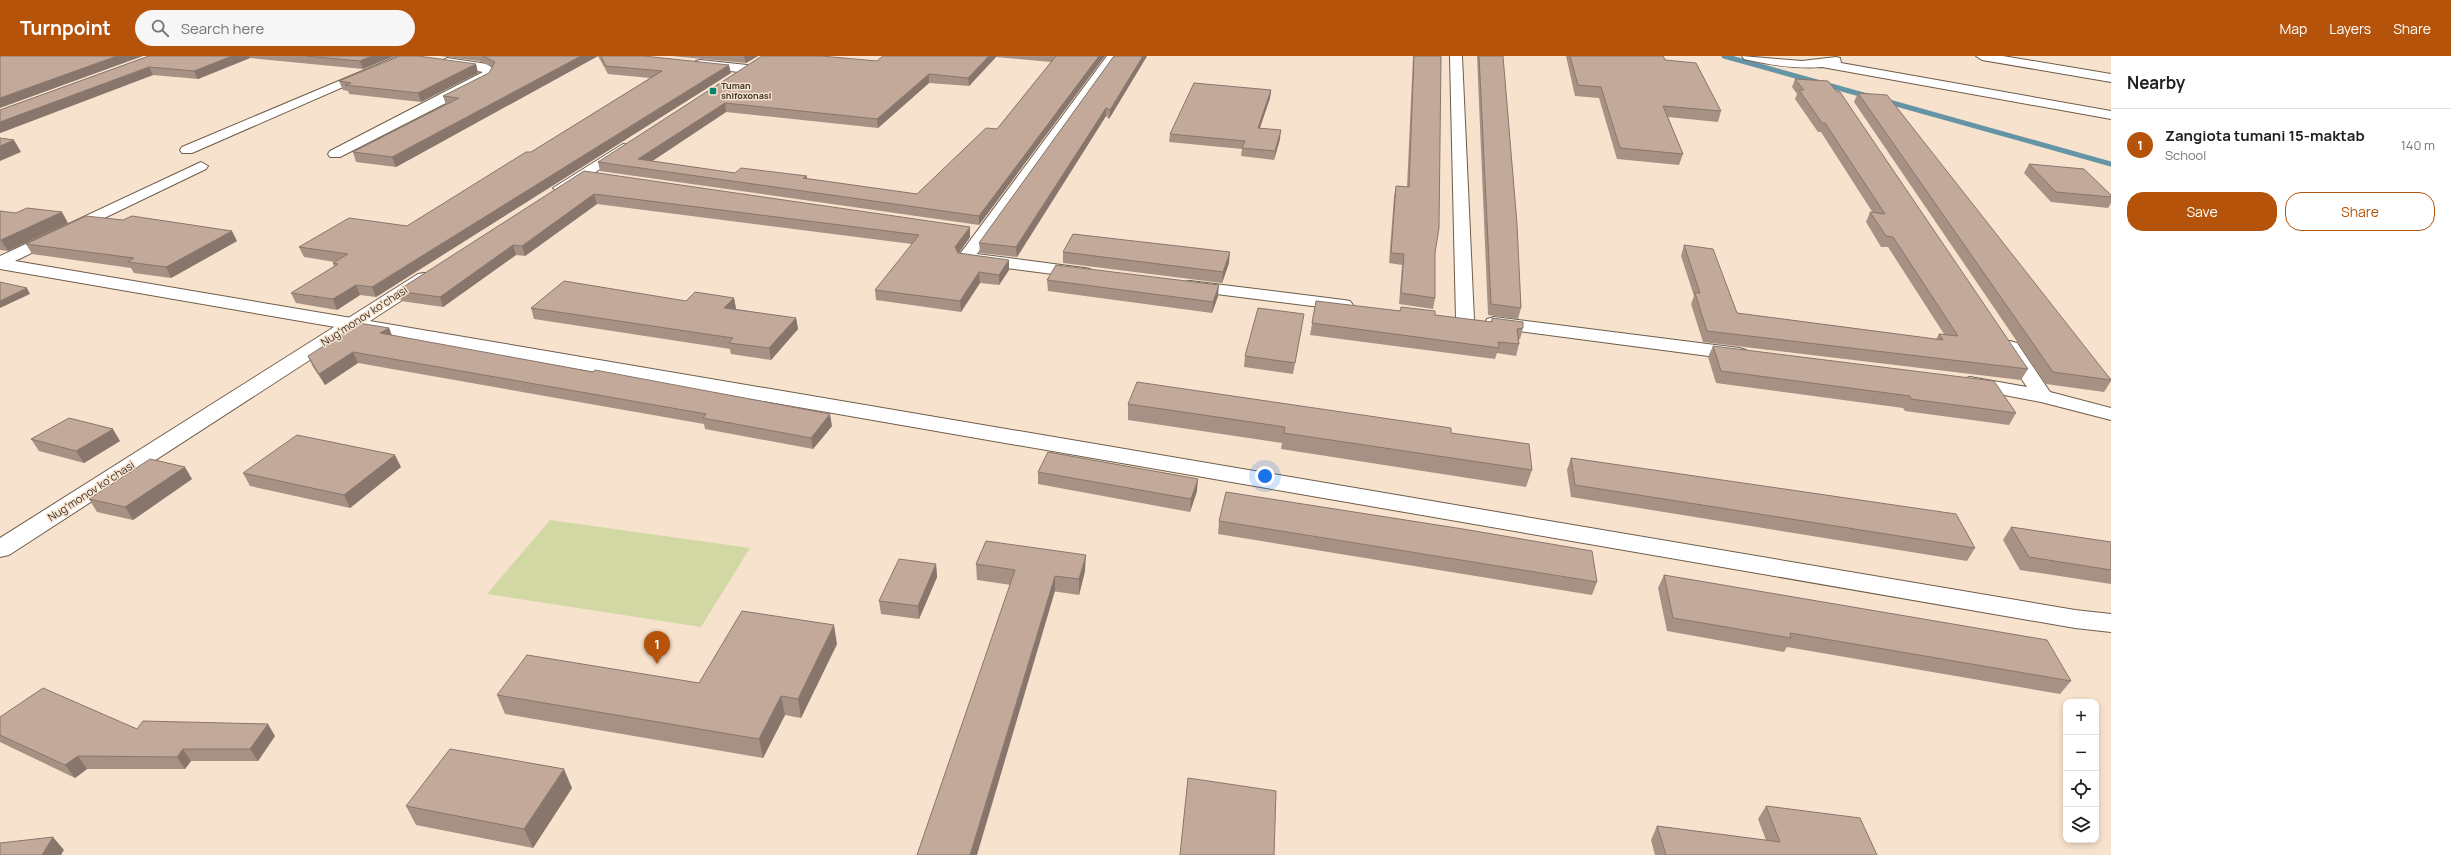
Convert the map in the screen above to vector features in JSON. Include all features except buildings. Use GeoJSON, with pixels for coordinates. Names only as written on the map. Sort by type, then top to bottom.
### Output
{"type":"FeatureCollection","features":[{"type":"Feature","properties":{"kind":"street"},"geometry":{"type":"LineString","coordinates":[[187,150],[407,56],[421,59]]}},
{"type":"Feature","properties":{"kind":"street"},"geometry":{"type":"LineString","coordinates":[[1101,275],[966,258],[977,231],[1113,56]]}},
{"type":"Feature","properties":{"kind":"street"},"geometry":{"type":"LineString","coordinates":[[1456,56],[1457,319],[1756,356]]}},
{"type":"Feature","properties":{"kind":"street"},"geometry":{"type":"LineString","coordinates":[[1748,56],[1772,62],[1794,65],[1822,63],[1860,57]]}},
{"type":"Feature","properties":{"kind":"street"},"geometry":{"type":"LineString","coordinates":[[1982,56],[2111,78]]}},
{"type":"Feature","properties":{"kind":"street"},"geometry":{"type":"LineString","coordinates":[[724,84],[762,59]]}},
{"type":"Feature","properties":{"kind":"street"},"geometry":{"type":"LineString","coordinates":[[335,154],[487,77],[490,71],[483,66],[437,61]]}},
{"type":"Feature","properties":{"kind":"street"},"geometry":{"type":"LineString","coordinates":[[684,63],[747,69]]}},
{"type":"Feature","properties":{"kind":"street"},"geometry":{"type":"LineString","coordinates":[[1822,63],[2111,115]]}},
{"type":"Feature","properties":{"kind":"street"},"geometry":{"type":"LineString","coordinates":[[544,200],[635,141]]}},
{"type":"Feature","properties":{"kind":"street"},"geometry":{"type":"LineString","coordinates":[[0,263],[201,166]]}},
{"type":"Feature","properties":{"kind":"street"},"geometry":{"type":"LineString","coordinates":[[583,174],[606,177]]}},
{"type":"Feature","properties":{"kind":"street"},"geometry":{"type":"LineString","coordinates":[[0,263],[2075,619],[2111,623]]}},
{"type":"Feature","properties":{"kind":"street","name":"Nugʻmonov koʻchasi"},"geometry":{"type":"LineString","coordinates":[[0,549],[353,324],[438,268]]}},
{"type":"Feature","properties":{"kind":"street"},"geometry":{"type":"LineString","coordinates":[[1172,283],[1362,307]]}},
{"type":"Feature","properties":{"kind":"street"},"geometry":{"type":"LineString","coordinates":[[2003,336],[2043,396]]}},
{"type":"Feature","properties":{"kind":"street"},"geometry":{"type":"LineString","coordinates":[[1952,380],[2043,396],[2111,414]]}},
{"type":"Feature","properties":{"kind":"green space"},"geometry":{"type":"Polygon","coordinates":[[[550,520],[750,548],[701,627],[487,594],[550,520]]]}},
{"type":"Feature","properties":{"kind":"waterway"},"geometry":{"type":"LineString","coordinates":[[1724,56],[1867,96]]}},
{"type":"Feature","properties":{"kind":"waterway"},"geometry":{"type":"LineString","coordinates":[[1882,100],[2111,164]]}},
{"type":"Feature","properties":{"kind":"place","name":"Tuman shifoxonasi"},"geometry":{"type":"Point","coordinates":[713,91]}},
{"type":"Feature","properties":{"kind":"place","name":"Zangiota tumani 15-maktab"},"geometry":{"type":"Point","coordinates":[657,664]}}]}
